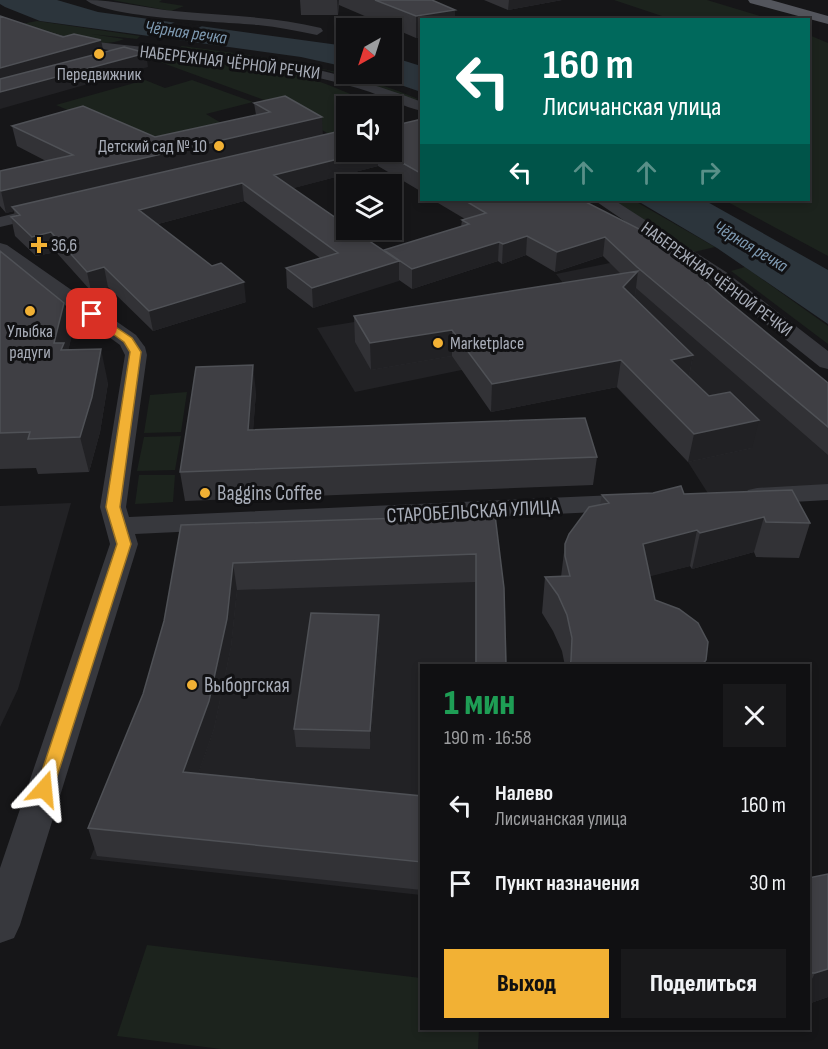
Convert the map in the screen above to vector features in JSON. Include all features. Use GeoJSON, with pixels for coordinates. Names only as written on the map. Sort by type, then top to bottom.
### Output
{"type":"FeatureCollection","features":[{"type":"Feature","properties":{"kind":"main road"},"geometry":{"type":"LineString","coordinates":[[755,0],[828,20]]}},
{"type":"Feature","properties":{"kind":"main road"},"geometry":{"type":"LineString","coordinates":[[777,18],[738,3],[792,18]]}},
{"type":"Feature","properties":{"kind":"street","name":"НАБЕРЕЖНАЯ ЧЁРНОЙ РЕЧКИ"},"geometry":{"type":"LineString","coordinates":[[92,0],[130,9],[292,26],[316,31]]}},
{"type":"Feature","properties":{"kind":"street"},"geometry":{"type":"LineString","coordinates":[[184,27],[200,17]]}},
{"type":"Feature","properties":{"kind":"street","name":"НАБЕРЕЖНАЯ ЧЁРНОЙ РЕЧКИ"},"geometry":{"type":"LineString","coordinates":[[0,21],[27,31],[61,39],[136,50],[224,58],[322,73],[352,80],[420,106]]}},
{"type":"Feature","properties":{"kind":"street"},"geometry":{"type":"LineString","coordinates":[[106,61],[161,38]]}},
{"type":"Feature","properties":{"kind":"street","name":"НАБЕРЕЖНАЯ ЧЁРНОЙ РЕЧКИ"},"geometry":{"type":"LineString","coordinates":[[605,201],[667,241],[762,308],[828,362]]}},
{"type":"Feature","properties":{"kind":"street"},"geometry":{"type":"LineString","coordinates":[[0,222],[57,208]]}},
{"type":"Feature","properties":{"kind":"street"},"geometry":{"type":"LineString","coordinates":[[0,249],[128,340],[134,347],[136,355],[113,507],[124,544],[0,924]]}},
{"type":"Feature","properties":{"kind":"street"},"geometry":{"type":"LineString","coordinates":[[729,498],[828,492]]}},
{"type":"Feature","properties":{"kind":"street","name":"СТАРОБЕЛЬСКАЯ УЛИЦА"},"geometry":{"type":"LineString","coordinates":[[118,525],[152,526],[659,501]]}},
{"type":"Feature","properties":{"kind":"shaded area"},"geometry":{"type":"Polygon","coordinates":[[[112,0],[162,0],[159,2],[184,6],[171,11],[112,0]]]}},
{"type":"Feature","properties":{"kind":"shaded area"},"geometry":{"type":"Polygon","coordinates":[[[614,0],[707,0],[767,18],[668,18],[614,0]]]}},
{"type":"Feature","properties":{"kind":"shaded area"},"geometry":{"type":"Polygon","coordinates":[[[37,21],[140,36],[137,39],[91,34],[124,39],[101,43],[86,42],[16,25],[37,21]]]}},
{"type":"Feature","properties":{"kind":"shaded area"},"geometry":{"type":"Polygon","coordinates":[[[810,35],[828,43],[828,256],[726,201],[810,201],[810,35]]]}},
{"type":"Feature","properties":{"kind":"shaded area"},"geometry":{"type":"Polygon","coordinates":[[[182,46],[272,59],[336,73],[270,61],[175,50],[182,46]]]}},
{"type":"Feature","properties":{"kind":"shaded area"},"geometry":{"type":"Polygon","coordinates":[[[149,58],[245,64],[280,70],[327,84],[354,96],[336,96],[336,132],[329,134],[278,105],[149,58]]]}},
{"type":"Feature","properties":{"kind":"shaded area"},"geometry":{"type":"Polygon","coordinates":[[[145,80],[165,88],[192,80],[253,102],[206,114],[223,124],[144,143],[56,105],[145,80]]]}},
{"type":"Feature","properties":{"kind":"shaded area"},"geometry":{"type":"Polygon","coordinates":[[[368,84],[377,84],[418,99],[415,100],[368,84]]]}},
{"type":"Feature","properties":{"kind":"shaded area"},"geometry":{"type":"Polygon","coordinates":[[[615,201],[635,201],[715,247],[694,252],[615,201]]]}},
{"type":"Feature","properties":{"kind":"shaded area"},"geometry":{"type":"Polygon","coordinates":[[[659,253],[828,399],[828,486],[709,495],[688,462],[577,346],[355,392],[317,328],[567,288],[556,274],[659,253]]]}},
{"type":"Feature","properties":{"kind":"shaded area"},"geometry":{"type":"Polygon","coordinates":[[[745,267],[828,326],[828,344],[731,271],[745,267]]]}},
{"type":"Feature","properties":{"kind":"shaded area"},"geometry":{"type":"Polygon","coordinates":[[[187,392],[181,432],[144,433],[150,395],[187,392]]]}},
{"type":"Feature","properties":{"kind":"shaded area"},"geometry":{"type":"Polygon","coordinates":[[[181,436],[175,470],[137,471],[144,437],[181,436]]]}},
{"type":"Feature","properties":{"kind":"shaded area"},"geometry":{"type":"Polygon","coordinates":[[[139,475],[175,475],[173,502],[135,504],[139,475]]]}},
{"type":"Feature","properties":{"kind":"shaded area"},"geometry":{"type":"Polygon","coordinates":[[[71,503],[18,689],[0,727],[0,506],[71,503]]]}},
{"type":"Feature","properties":{"kind":"shaded area"},"geometry":{"type":"Polygon","coordinates":[[[495,539],[505,606],[507,664],[420,664],[420,895],[90,859],[146,721],[183,551],[495,539]]]}},
{"type":"Feature","properties":{"kind":"shaded area"},"geometry":{"type":"Polygon","coordinates":[[[147,945],[420,978],[420,1030],[479,1030],[478,1049],[221,1049],[117,1036],[147,945]]]}},
{"type":"Feature","properties":{"kind":"water","name":"Чёрная речка"},"geometry":{"type":"Polygon","coordinates":[[[0,0],[57,0],[98,12],[336,45],[336,65],[301,57],[40,21],[0,4],[0,0]]]}},
{"type":"Feature","properties":{"kind":"water"},"geometry":{"type":"Polygon","coordinates":[[[402,60],[420,66],[420,92],[398,84],[402,84],[402,60]]]}},
{"type":"Feature","properties":{"kind":"water","name":"Чёрная речка"},"geometry":{"type":"Polygon","coordinates":[[[638,201],[706,201],[828,270],[828,324],[717,248],[638,201]]]}},
{"type":"Feature","properties":{"kind":"pier"},"geometry":{"type":"Polygon","coordinates":[[[175,22],[202,26],[176,40],[147,37],[175,22]]]}},
{"type":"Feature","properties":{"kind":"building"},"geometry":{"type":"Polygon","coordinates":[[[375,0],[432,0],[455,10],[416,16],[375,0]]]}},
{"type":"Feature","properties":{"kind":"building"},"geometry":{"type":"Polygon","coordinates":[[[0,16],[63,37],[74,34],[101,40],[0,68],[0,16]]]}},
{"type":"Feature","properties":{"kind":"building"},"geometry":{"type":"Polygon","coordinates":[[[124,47],[146,53],[0,92],[0,79],[124,47]]]}},
{"type":"Feature","properties":{"kind":"building"},"geometry":{"type":"Polygon","coordinates":[[[285,96],[322,117],[0,190],[0,171],[73,155],[12,126],[83,106],[155,137],[270,112],[254,103],[285,96]]]}},
{"type":"Feature","properties":{"kind":"building"},"geometry":{"type":"Polygon","coordinates":[[[420,119],[420,173],[401,162],[402,124],[420,119]]]}},
{"type":"Feature","properties":{"kind":"building"},"geometry":{"type":"Polygon","coordinates":[[[336,132],[336,160],[274,175],[336,218],[336,240],[368,240],[399,261],[312,288],[286,268],[338,253],[242,183],[139,210],[212,266],[221,263],[244,282],[149,311],[104,267],[87,272],[51,232],[32,237],[11,217],[20,215],[12,207],[336,132]]]}},
{"type":"Feature","properties":{"kind":"building"},"geometry":{"type":"Polygon","coordinates":[[[466,201],[584,201],[657,238],[723,297],[828,383],[828,427],[637,267],[605,237],[557,252],[527,236],[503,244],[499,242],[412,269],[384,250],[469,224],[462,220],[486,213],[466,201]]]}},
{"type":"Feature","properties":{"kind":"building"},"geometry":{"type":"Polygon","coordinates":[[[0,251],[64,303],[54,343],[64,343],[61,350],[101,349],[92,397],[80,437],[28,439],[30,432],[0,433],[0,251]]]}},
{"type":"Feature","properties":{"kind":"building"},"geometry":{"type":"Polygon","coordinates":[[[638,271],[623,287],[693,355],[671,360],[709,396],[730,392],[759,420],[694,434],[621,360],[492,384],[452,330],[370,343],[354,316],[638,271]]]}},
{"type":"Feature","properties":{"kind":"building"},"geometry":{"type":"Polygon","coordinates":[[[253,365],[248,430],[585,418],[597,457],[180,472],[196,367],[253,365]]]}},
{"type":"Feature","properties":{"kind":"building"},"geometry":{"type":"Polygon","coordinates":[[[681,486],[684,494],[792,490],[810,523],[766,522],[764,517],[700,533],[697,530],[643,544],[655,600],[679,609],[698,623],[708,642],[706,660],[703,664],[570,664],[572,638],[567,615],[558,595],[545,577],[570,576],[565,556],[565,544],[569,534],[589,507],[609,503],[602,495],[653,493],[681,486]]]}},
{"type":"Feature","properties":{"kind":"building"},"geometry":{"type":"Polygon","coordinates":[[[495,515],[504,588],[506,664],[476,664],[476,554],[233,563],[227,619],[209,701],[183,772],[420,796],[420,862],[88,828],[143,694],[164,621],[181,525],[495,515]]]}},
{"type":"Feature","properties":{"kind":"building"},"geometry":{"type":"Polygon","coordinates":[[[311,613],[379,615],[370,731],[294,729],[311,613]]]}},
{"type":"Feature","properties":{"kind":"building"},"geometry":{"type":"Polygon","coordinates":[[[828,874],[828,969],[815,973],[810,973],[810,878],[828,874]]]}},
{"type":"Feature","properties":{"kind":"place","name":"Передвижник"},"geometry":{"type":"Point","coordinates":[99,54]}},
{"type":"Feature","properties":{"kind":"place","name":"Детский сад № 10"},"geometry":{"type":"Point","coordinates":[219,146]}},
{"type":"Feature","properties":{"kind":"place","name":"36,6"},"geometry":{"type":"Point","coordinates":[39,245]}},
{"type":"Feature","properties":{"kind":"place","name":"Улыбка радуги"},"geometry":{"type":"Point","coordinates":[30,311]}},
{"type":"Feature","properties":{"kind":"place","name":"Marketplace"},"geometry":{"type":"Point","coordinates":[438,343]}},
{"type":"Feature","properties":{"kind":"place","name":"Baggins Coffee"},"geometry":{"type":"Point","coordinates":[205,493]}},
{"type":"Feature","properties":{"kind":"place","name":"Выборгская"},"geometry":{"type":"Point","coordinates":[192,685]}},
{"type":"Feature","properties":{"kind":"route"},"geometry":{"type":"LineString","coordinates":[[44,789],[124,544],[113,507],[136,352],[128,340],[92,314]]}}]}
